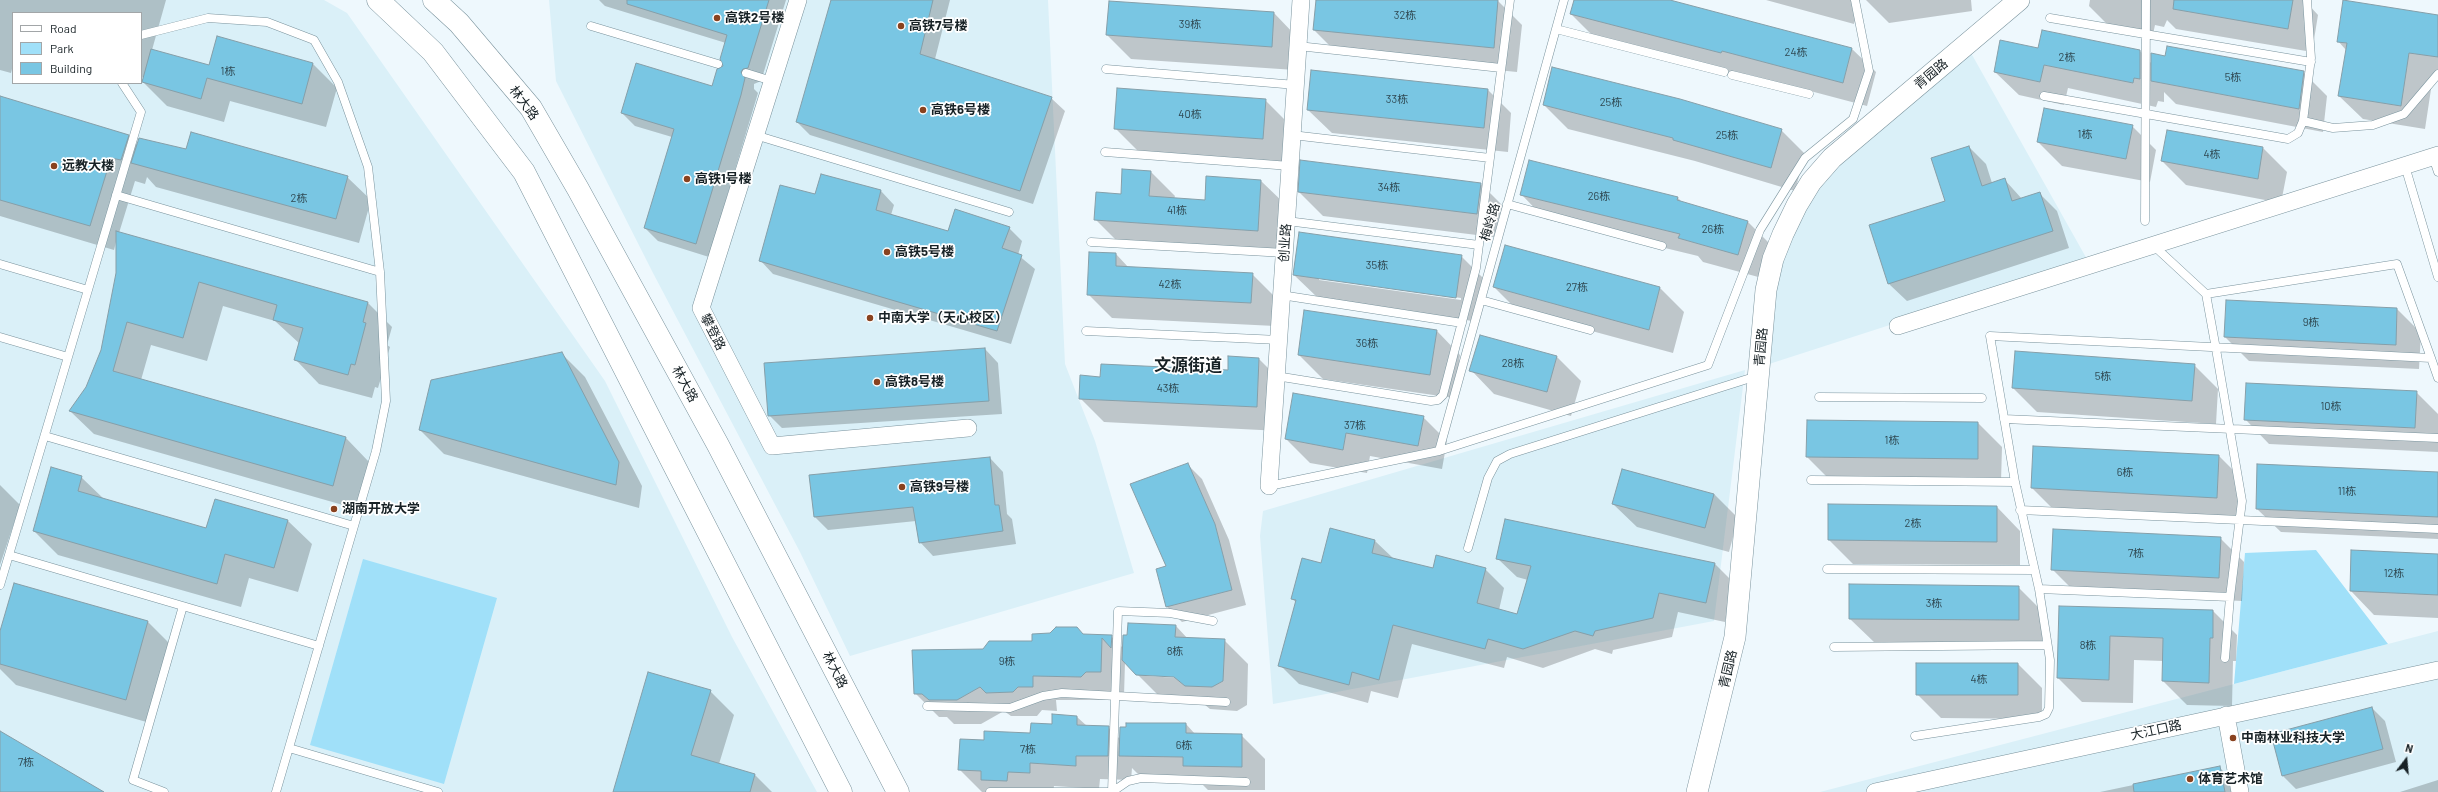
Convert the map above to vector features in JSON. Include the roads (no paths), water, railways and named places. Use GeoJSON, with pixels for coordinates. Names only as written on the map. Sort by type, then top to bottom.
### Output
{"type":"FeatureCollection","features":[{"type":"Feature","properties":{"kind":"main road"},"geometry":{"type":"LineString","coordinates":[[378,0],[433,52],[524,172],[841,792]]}},
{"type":"Feature","properties":{"kind":"main road","name":"林大路"},"geometry":{"type":"LineString","coordinates":[[434,0],[459,23],[535,115],[718,444],[898,792]]}},
{"type":"Feature","properties":{"kind":"street","name":"攀登路"},"geometry":{"type":"LineString","coordinates":[[798,0],[701,308],[772,446],[968,428]]}},
{"type":"Feature","properties":{"kind":"street","name":"创业路"},"geometry":{"type":"LineString","coordinates":[[1269,486],[1302,0]]}},
{"type":"Feature","properties":{"kind":"street","name":"青园路"},"geometry":{"type":"LineString","coordinates":[[1697,792],[1735,637],[1766,290],[1774,259],[1797,205],[1812,182],[1832,158],[2019,0]]}},
{"type":"Feature","properties":{"kind":"street"},"geometry":{"type":"LineString","coordinates":[[1898,326],[2152,244],[2405,166],[2436,161]]}},
{"type":"Feature","properties":{"kind":"street","name":"大江口路"},"geometry":{"type":"LineString","coordinates":[[1875,792],[2438,670]]}},
{"type":"Feature","properties":{"kind":"street"},"geometry":{"type":"LineString","coordinates":[[2226,715],[2240,792]]}},
{"type":"Feature","properties":{"kind":"lane"},"geometry":{"type":"LineString","coordinates":[[1276,376],[1431,401],[1438,400],[1443,395],[1476,268],[1510,0]]}},
{"type":"Feature","properties":{"kind":"lane","name":"梅岭路"},"geometry":{"type":"LineString","coordinates":[[1439,451],[1564,0]]}},
{"type":"Feature","properties":{"kind":"lane"},"geometry":{"type":"LineString","coordinates":[[1269,486],[1439,451],[1708,365],[1760,230],[1806,158],[1853,119],[1869,71],[1855,0]]}},
{"type":"Feature","properties":{"kind":"lane"},"geometry":{"type":"LineString","coordinates":[[2145,221],[2144,114],[2146,0]]}},
{"type":"Feature","properties":{"kind":"lane"},"geometry":{"type":"LineString","coordinates":[[2044,96],[2288,139],[2298,133],[2303,121],[2311,62],[2307,0]]}},
{"type":"Feature","properties":{"kind":"lane"},"geometry":{"type":"LineString","coordinates":[[142,35],[208,18],[267,22],[314,40],[338,82],[368,167],[380,272],[386,400],[376,451],[276,792]]}},
{"type":"Feature","properties":{"kind":"lane"},"geometry":{"type":"LineString","coordinates":[[2050,18],[2311,62]]}},
{"type":"Feature","properties":{"kind":"lane"},"geometry":{"type":"LineString","coordinates":[[591,26],[718,64]]}},
{"type":"Feature","properties":{"kind":"lane"},"geometry":{"type":"LineString","coordinates":[[1556,29],[1724,72]]}},
{"type":"Feature","properties":{"kind":"lane"},"geometry":{"type":"LineString","coordinates":[[1298,46],[1501,68]]}},
{"type":"Feature","properties":{"kind":"lane"},"geometry":{"type":"LineString","coordinates":[[1106,69],[1296,85]]}},
{"type":"Feature","properties":{"kind":"lane"},"geometry":{"type":"LineString","coordinates":[[746,73],[772,81]]}},
{"type":"Feature","properties":{"kind":"lane"},"geometry":{"type":"LineString","coordinates":[[2303,121],[2332,128],[2373,125],[2404,114],[2438,74]]}},
{"type":"Feature","properties":{"kind":"lane"},"geometry":{"type":"LineString","coordinates":[[1732,75],[1809,94]]}},
{"type":"Feature","properties":{"kind":"lane"},"geometry":{"type":"LineString","coordinates":[[0,585],[141,112],[123,84]]}},
{"type":"Feature","properties":{"kind":"lane"},"geometry":{"type":"LineString","coordinates":[[755,135],[1009,212]]}},
{"type":"Feature","properties":{"kind":"lane"},"geometry":{"type":"LineString","coordinates":[[1292,135],[1490,158]]}},
{"type":"Feature","properties":{"kind":"lane"},"geometry":{"type":"LineString","coordinates":[[1105,152],[1290,166]]}},
{"type":"Feature","properties":{"kind":"lane"},"geometry":{"type":"LineString","coordinates":[[2405,166],[2438,277]]}},
{"type":"Feature","properties":{"kind":"lane"},"geometry":{"type":"LineString","coordinates":[[116,195],[380,272]]}},
{"type":"Feature","properties":{"kind":"lane"},"geometry":{"type":"LineString","coordinates":[[1507,204],[1662,246]]}},
{"type":"Feature","properties":{"kind":"lane"},"geometry":{"type":"LineString","coordinates":[[1286,221],[1479,245]]}},
{"type":"Feature","properties":{"kind":"lane"},"geometry":{"type":"LineString","coordinates":[[1091,242],[1285,252]]}},
{"type":"Feature","properties":{"kind":"lane"},"geometry":{"type":"LineString","coordinates":[[2152,244],[2206,294],[2216,349],[2242,501],[2230,597],[2225,658]]}},
{"type":"Feature","properties":{"kind":"lane"},"geometry":{"type":"LineString","coordinates":[[0,264],[88,290]]}},
{"type":"Feature","properties":{"kind":"lane"},"geometry":{"type":"LineString","coordinates":[[2206,294],[2397,264],[2438,378]]}},
{"type":"Feature","properties":{"kind":"lane"},"geometry":{"type":"LineString","coordinates":[[1281,295],[1462,323]]}},
{"type":"Feature","properties":{"kind":"lane"},"geometry":{"type":"LineString","coordinates":[[1480,300],[1590,330]]}},
{"type":"Feature","properties":{"kind":"lane"},"geometry":{"type":"LineString","coordinates":[[1086,331],[1279,340]]}},
{"type":"Feature","properties":{"kind":"lane"},"geometry":{"type":"LineString","coordinates":[[1915,736],[2039,717],[2046,714],[2049,708],[2050,660],[2039,589],[2020,510],[1990,336],[2216,349],[2431,358]]}},
{"type":"Feature","properties":{"kind":"lane"},"geometry":{"type":"LineString","coordinates":[[0,337],[68,357]]}},
{"type":"Feature","properties":{"kind":"lane"},"geometry":{"type":"LineString","coordinates":[[1468,548],[1488,478],[1498,461],[1510,454],[1758,376]]}},
{"type":"Feature","properties":{"kind":"lane"},"geometry":{"type":"LineString","coordinates":[[1819,397],[1982,398]]}},
{"type":"Feature","properties":{"kind":"lane"},"geometry":{"type":"LineString","coordinates":[[2004,419],[2438,438]]}},
{"type":"Feature","properties":{"kind":"lane"},"geometry":{"type":"LineString","coordinates":[[45,436],[354,526]]}},
{"type":"Feature","properties":{"kind":"lane"},"geometry":{"type":"LineString","coordinates":[[1811,480],[2015,482]]}},
{"type":"Feature","properties":{"kind":"lane"},"geometry":{"type":"LineString","coordinates":[[2020,510],[2438,529]]}},
{"type":"Feature","properties":{"kind":"lane"},"geometry":{"type":"LineString","coordinates":[[9,555],[319,646]]}},
{"type":"Feature","properties":{"kind":"lane"},"geometry":{"type":"LineString","coordinates":[[1827,569],[2034,570]]}},
{"type":"Feature","properties":{"kind":"lane"},"geometry":{"type":"LineString","coordinates":[[2039,589],[2230,597]]}},
{"type":"Feature","properties":{"kind":"lane"},"geometry":{"type":"LineString","coordinates":[[164,792],[133,780],[183,606]]}},
{"type":"Feature","properties":{"kind":"lane"},"geometry":{"type":"LineString","coordinates":[[1112,792],[1118,612],[1170,613],[1213,621]]}},
{"type":"Feature","properties":{"kind":"lane"},"geometry":{"type":"LineString","coordinates":[[1834,647],[2047,645]]}},
{"type":"Feature","properties":{"kind":"lane"},"geometry":{"type":"LineString","coordinates":[[927,706],[1010,708],[1043,696],[1062,693],[1116,694],[1226,702]]}},
{"type":"Feature","properties":{"kind":"lane"},"geometry":{"type":"LineString","coordinates":[[289,748],[438,792]]}},
{"type":"Feature","properties":{"kind":"lane"},"geometry":{"type":"LineString","coordinates":[[990,792],[1112,792],[1128,781],[1141,778],[1246,782]]}},
{"type":"Feature","properties":{"kind":"place","name":"高铁2号楼"},"geometry":{"type":"Point","coordinates":[717,18]}},
{"type":"Feature","properties":{"kind":"place","name":"高铁7号楼"},"geometry":{"type":"Point","coordinates":[901,26]}},
{"type":"Feature","properties":{"kind":"place","name":"高铁6号楼"},"geometry":{"type":"Point","coordinates":[923,110]}},
{"type":"Feature","properties":{"kind":"place","name":"远教大楼"},"geometry":{"type":"Point","coordinates":[54,166]}},
{"type":"Feature","properties":{"kind":"place","name":"高铁1号楼"},"geometry":{"type":"Point","coordinates":[687,179]}},
{"type":"Feature","properties":{"kind":"place","name":"高铁5号楼"},"geometry":{"type":"Point","coordinates":[887,252]}},
{"type":"Feature","properties":{"kind":"place","name":"中南大学（天心校区）"},"geometry":{"type":"Point","coordinates":[870,318]}},
{"type":"Feature","properties":{"kind":"place","name":"高铁8号楼"},"geometry":{"type":"Point","coordinates":[877,382]}},
{"type":"Feature","properties":{"kind":"place","name":"高铁9号楼"},"geometry":{"type":"Point","coordinates":[902,487]}},
{"type":"Feature","properties":{"kind":"place","name":"湖南开放大学"},"geometry":{"type":"Point","coordinates":[334,509]}},
{"type":"Feature","properties":{"kind":"place","name":"中南林业科技大学"},"geometry":{"type":"Point","coordinates":[2233,738]}},
{"type":"Feature","properties":{"kind":"place","name":"体育艺术馆"},"geometry":{"type":"Point","coordinates":[2190,779]}},
{"type":"Feature","properties":{"kind":"district","name":"文源街道"},"geometry":{"type":"Point","coordinates":[1188,365]}}]}
